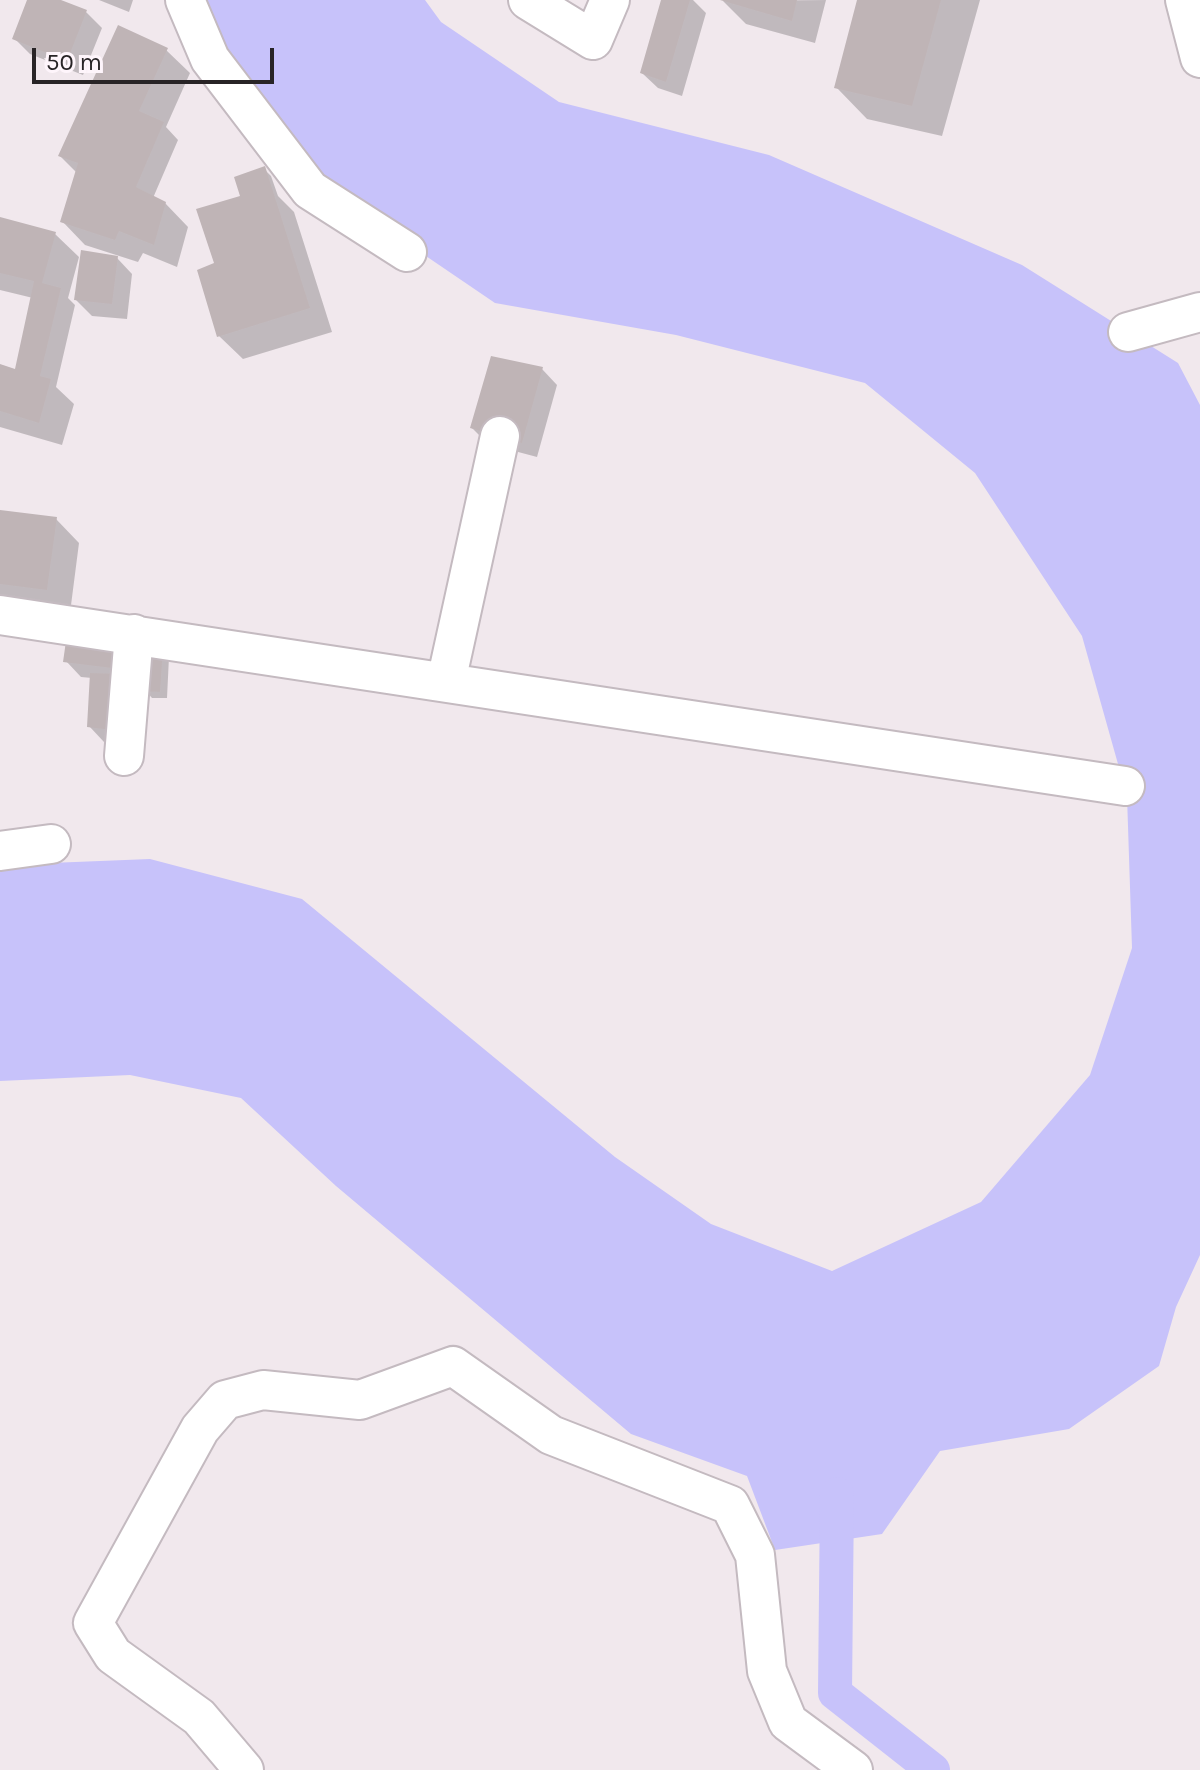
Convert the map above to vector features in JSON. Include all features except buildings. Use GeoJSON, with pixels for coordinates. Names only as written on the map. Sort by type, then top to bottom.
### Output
{"type":"FeatureCollection","features":[{"type":"Feature","properties":{"kind":"street"},"geometry":{"type":"LineString","coordinates":[[185,0],[210,59],[310,190],[407,252]]}},
{"type":"Feature","properties":{"kind":"street"},"geometry":{"type":"LineString","coordinates":[[528,0],[593,40],[610,0]]}},
{"type":"Feature","properties":{"kind":"street"},"geometry":{"type":"LineString","coordinates":[[1185,0],[1200,58]]}},
{"type":"Feature","properties":{"kind":"street"},"geometry":{"type":"LineString","coordinates":[[1128,332],[1200,312]]}},
{"type":"Feature","properties":{"kind":"street"},"geometry":{"type":"LineString","coordinates":[[446,682],[500,436]]}},
{"type":"Feature","properties":{"kind":"street"},"geometry":{"type":"LineString","coordinates":[[0,615],[1125,786]]}},
{"type":"Feature","properties":{"kind":"street"},"geometry":{"type":"LineString","coordinates":[[124,756],[134,634]]}},
{"type":"Feature","properties":{"kind":"street"},"geometry":{"type":"LineString","coordinates":[[0,851],[51,844]]}},
{"type":"Feature","properties":{"kind":"street"},"geometry":{"type":"LineString","coordinates":[[244,1770],[199,1717],[113,1655],[93,1623],[200,1429],[225,1400],[263,1390],[360,1400],[453,1366],[551,1435],[730,1505],[755,1555],[767,1671],[788,1722],[853,1770]]}},
{"type":"Feature","properties":{"kind":"shaded area"},"geometry":{"type":"Polygon","coordinates":[[[196,0],[425,0],[441,22],[559,102],[769,155],[1022,265],[1178,363],[1200,405],[1200,1255],[1176,1307],[1159,1366],[1069,1429],[940,1451],[882,1534],[775,1550],[747,1476],[631,1434],[336,1186],[241,1098],[130,1075],[0,1081],[0,865],[150,859],[302,899],[615,1157],[711,1224],[832,1271],[981,1202],[1090,1075],[1132,948],[1127,796],[1082,636],[975,473],[865,383],[676,335],[495,303],[298,169],[196,0]]]}},
{"type":"Feature","properties":{"kind":"waterway"},"geometry":{"type":"LineString","coordinates":[[837,1494],[835,1693],[933,1770]]}}]}
